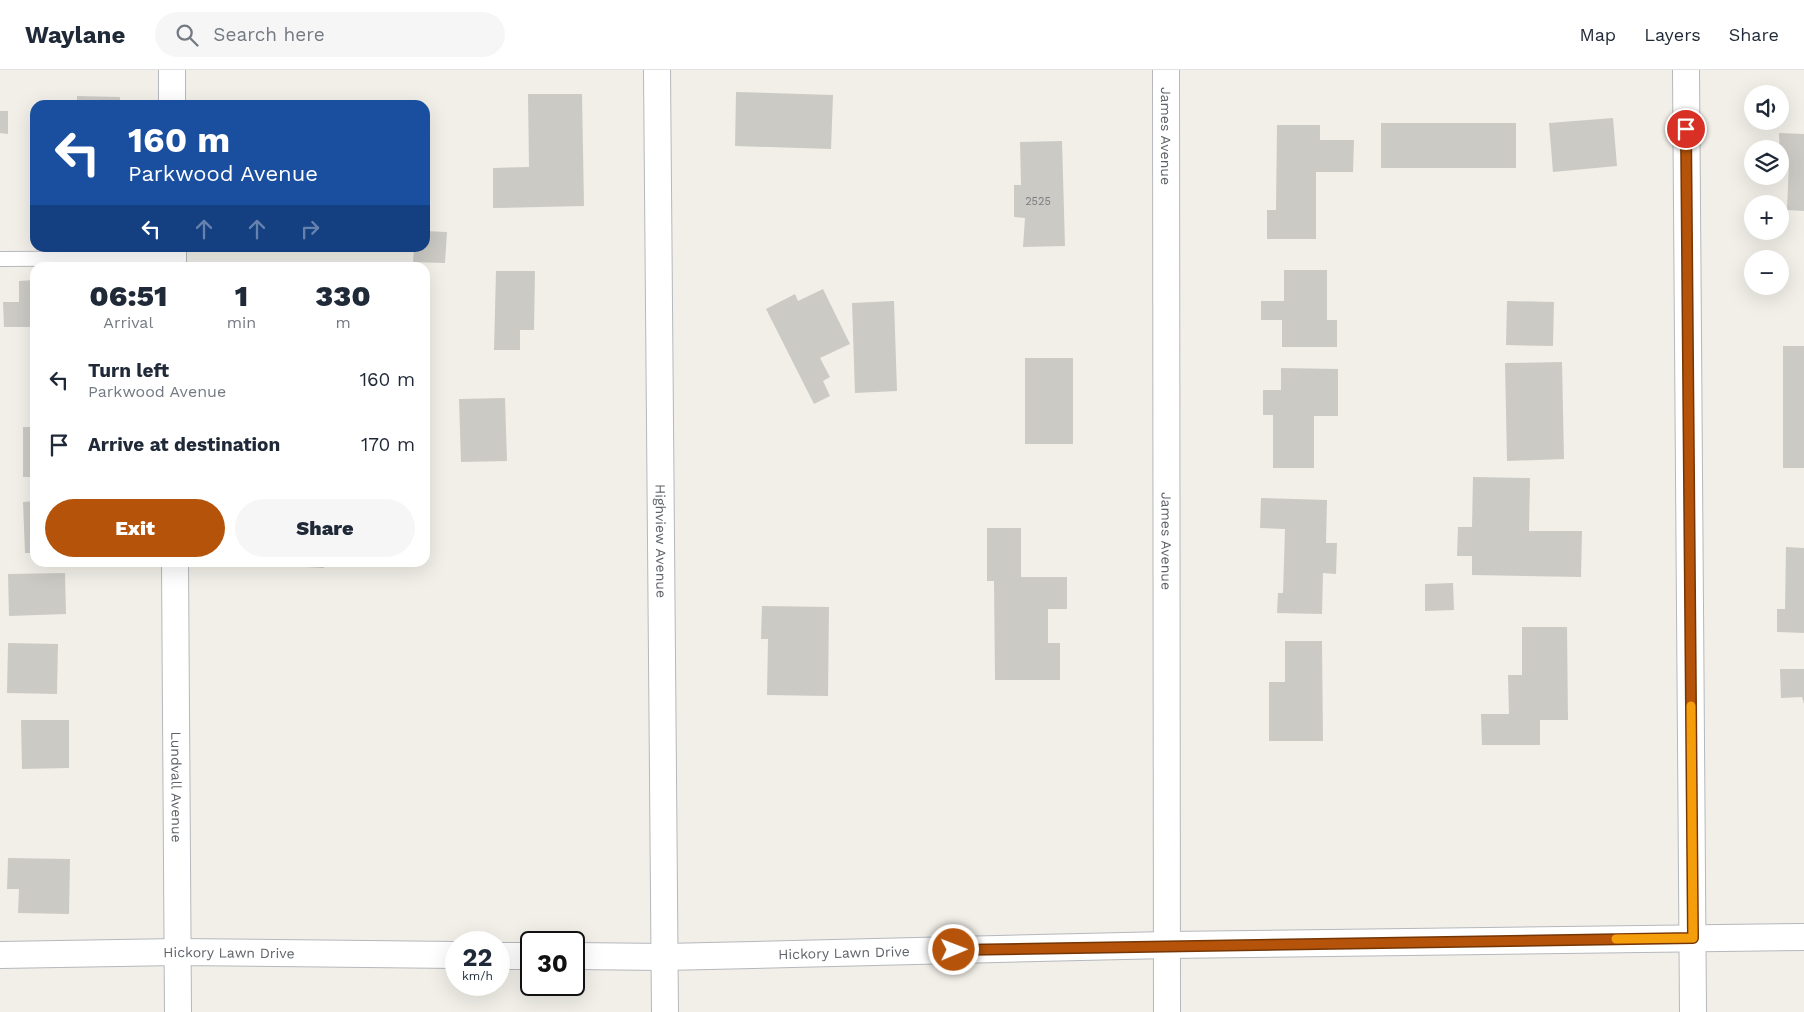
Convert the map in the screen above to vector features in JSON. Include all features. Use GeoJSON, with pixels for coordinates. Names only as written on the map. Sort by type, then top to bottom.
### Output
{"type":"FeatureCollection","features":[{"type":"Feature","properties":{"kind":"street"},"geometry":{"type":"LineString","coordinates":[[172,70],[172,100]]}},
{"type":"Feature","properties":{"kind":"street","name":"Highview Avenue"},"geometry":{"type":"LineString","coordinates":[[657,70],[665,1012]]}},
{"type":"Feature","properties":{"kind":"street","name":"James Avenue"},"geometry":{"type":"LineString","coordinates":[[1166,70],[1167,1012]]}},
{"type":"Feature","properties":{"kind":"street"},"geometry":{"type":"LineString","coordinates":[[1686,70],[1693,1012]]}},
{"type":"Feature","properties":{"kind":"street","name":"Lundvall Avenue"},"geometry":{"type":"LineString","coordinates":[[175,567],[178,1012]]}},
{"type":"Feature","properties":{"kind":"street","name":"Hickory Lawn Drive"},"geometry":{"type":"LineString","coordinates":[[585,956],[665,957],[1167,945],[1804,937]]}},
{"type":"Feature","properties":{"kind":"street","name":"Hickory Lawn Drive"},"geometry":{"type":"LineString","coordinates":[[0,955],[178,952],[445,955]]}},
{"type":"Feature","properties":{"kind":"lane"},"geometry":{"type":"LineString","coordinates":[[0,259],[173,258]]}},
{"type":"Feature","properties":{"kind":"building"},"geometry":{"type":"Polygon","coordinates":[[[736,92],[833,95],[831,149],[735,146],[736,92]]]}},
{"type":"Feature","properties":{"kind":"building"},"geometry":{"type":"Polygon","coordinates":[[[528,94],[582,94],[584,206],[493,208],[493,168],[529,167],[528,94]]]}},
{"type":"Feature","properties":{"kind":"building"},"geometry":{"type":"Polygon","coordinates":[[[77,96],[120,97],[120,100],[77,100],[77,96]]]}},
{"type":"Feature","properties":{"kind":"building"},"geometry":{"type":"Polygon","coordinates":[[[0,111],[8,111],[8,134],[0,133],[0,111]]]}},
{"type":"Feature","properties":{"kind":"building"},"geometry":{"type":"Polygon","coordinates":[[[1613,118],[1617,166],[1553,172],[1549,123],[1613,118]]]}},
{"type":"Feature","properties":{"kind":"building"},"geometry":{"type":"Polygon","coordinates":[[[1381,123],[1516,123],[1516,168],[1381,168],[1381,123]]]}},
{"type":"Feature","properties":{"kind":"building"},"geometry":{"type":"Polygon","coordinates":[[[1277,125],[1320,125],[1320,140],[1354,140],[1353,172],[1316,172],[1316,239],[1267,239],[1267,210],[1276,210],[1277,125]]]}},
{"type":"Feature","properties":{"kind":"building"},"geometry":{"type":"Polygon","coordinates":[[[1779,133],[1804,134],[1804,211],[1789,210],[1789,140],[1779,140],[1779,133]]]}},
{"type":"Feature","properties":{"kind":"building"},"geometry":{"type":"Polygon","coordinates":[[[1062,141],[1065,246],[1023,247],[1025,218],[1014,217],[1014,185],[1021,185],[1020,142],[1062,141]]]}},
{"type":"Feature","properties":{"kind":"building"},"geometry":{"type":"Polygon","coordinates":[[[430,231],[447,232],[445,263],[413,262],[414,252],[430,252],[430,231]]]}},
{"type":"Feature","properties":{"kind":"building"},"geometry":{"type":"Polygon","coordinates":[[[1284,270],[1327,270],[1327,320],[1337,320],[1337,347],[1282,347],[1282,320],[1261,320],[1261,301],[1284,301],[1284,270]]]}},
{"type":"Feature","properties":{"kind":"building"},"geometry":{"type":"Polygon","coordinates":[[[496,271],[535,271],[534,330],[520,330],[520,350],[494,350],[496,271]]]}},
{"type":"Feature","properties":{"kind":"building"},"geometry":{"type":"Polygon","coordinates":[[[30,280],[30,327],[4,327],[3,302],[19,302],[19,281],[30,280]]]}},
{"type":"Feature","properties":{"kind":"building"},"geometry":{"type":"Polygon","coordinates":[[[823,289],[850,344],[820,358],[830,377],[823,381],[830,396],[814,404],[766,309],[795,294],[798,301],[823,289]]]}},
{"type":"Feature","properties":{"kind":"building"},"geometry":{"type":"Polygon","coordinates":[[[894,301],[897,391],[855,393],[852,303],[894,301]]]}},
{"type":"Feature","properties":{"kind":"building"},"geometry":{"type":"Polygon","coordinates":[[[1507,301],[1554,302],[1553,346],[1506,345],[1507,301]]]}},
{"type":"Feature","properties":{"kind":"building"},"geometry":{"type":"Polygon","coordinates":[[[1783,346],[1804,346],[1804,468],[1783,468],[1783,346]]]}},
{"type":"Feature","properties":{"kind":"building"},"geometry":{"type":"Polygon","coordinates":[[[1025,358],[1073,358],[1073,444],[1025,444],[1025,358]]]}},
{"type":"Feature","properties":{"kind":"building"},"geometry":{"type":"Polygon","coordinates":[[[1562,362],[1564,459],[1507,461],[1505,363],[1562,362]]]}},
{"type":"Feature","properties":{"kind":"building"},"geometry":{"type":"Polygon","coordinates":[[[1281,368],[1338,369],[1338,416],[1314,416],[1314,468],[1273,468],[1273,415],[1263,415],[1263,390],[1281,390],[1281,368]]]}},
{"type":"Feature","properties":{"kind":"building"},"geometry":{"type":"Polygon","coordinates":[[[505,398],[507,461],[461,462],[459,399],[505,398]]]}},
{"type":"Feature","properties":{"kind":"building"},"geometry":{"type":"Polygon","coordinates":[[[23,427],[30,427],[30,477],[23,477],[23,427]]]}},
{"type":"Feature","properties":{"kind":"building"},"geometry":{"type":"Polygon","coordinates":[[[1473,477],[1530,478],[1529,531],[1582,531],[1581,577],[1472,575],[1472,556],[1457,556],[1458,527],[1472,527],[1473,477]]]}},
{"type":"Feature","properties":{"kind":"building"},"geometry":{"type":"Polygon","coordinates":[[[1261,498],[1327,500],[1326,543],[1337,543],[1336,574],[1323,573],[1322,614],[1277,613],[1278,593],[1283,593],[1285,529],[1260,528],[1261,498]]]}},
{"type":"Feature","properties":{"kind":"building"},"geometry":{"type":"Polygon","coordinates":[[[30,501],[30,553],[25,553],[23,502],[30,501]]]}},
{"type":"Feature","properties":{"kind":"building"},"geometry":{"type":"Polygon","coordinates":[[[987,528],[1021,528],[1021,577],[1067,577],[1067,609],[1048,609],[1048,643],[1060,643],[1060,680],[995,680],[994,581],[987,581],[987,528]]]}},
{"type":"Feature","properties":{"kind":"building"},"geometry":{"type":"Polygon","coordinates":[[[1786,547],[1804,548],[1804,633],[1777,632],[1777,609],[1785,609],[1786,547]]]}},
{"type":"Feature","properties":{"kind":"building"},"geometry":{"type":"Polygon","coordinates":[[[65,573],[66,614],[9,616],[8,574],[65,573]]]}},
{"type":"Feature","properties":{"kind":"building"},"geometry":{"type":"Polygon","coordinates":[[[1453,583],[1454,610],[1425,611],[1425,584],[1453,583]]]}},
{"type":"Feature","properties":{"kind":"building"},"geometry":{"type":"Polygon","coordinates":[[[762,606],[829,607],[828,696],[767,695],[768,639],[761,639],[762,606]]]}},
{"type":"Feature","properties":{"kind":"building"},"geometry":{"type":"Polygon","coordinates":[[[1522,627],[1567,627],[1568,720],[1540,720],[1540,745],[1482,745],[1481,714],[1509,714],[1508,675],[1522,675],[1522,627]]]}},
{"type":"Feature","properties":{"kind":"building"},"geometry":{"type":"Polygon","coordinates":[[[1285,641],[1322,641],[1323,741],[1269,741],[1269,682],[1285,682],[1285,641]]]}},
{"type":"Feature","properties":{"kind":"building"},"geometry":{"type":"Polygon","coordinates":[[[8,643],[58,644],[57,694],[7,693],[8,643]]]}},
{"type":"Feature","properties":{"kind":"building"},"geometry":{"type":"Polygon","coordinates":[[[1780,669],[1804,669],[1804,704],[1802,697],[1781,698],[1780,669]]]}},
{"type":"Feature","properties":{"kind":"building"},"geometry":{"type":"Polygon","coordinates":[[[21,720],[69,720],[69,768],[22,769],[21,720]]]}},
{"type":"Feature","properties":{"kind":"building"},"geometry":{"type":"Polygon","coordinates":[[[8,858],[70,859],[69,914],[18,913],[19,889],[7,889],[8,858]]]}},
{"type":"Feature","properties":{"kind":"slow traffic"},"geometry":{"type":"LineString","coordinates":[[1616,939],[1693,938],[1691,706]]}},
{"type":"Feature","properties":{"kind":"route"},"geometry":{"type":"LineString","coordinates":[[954,950],[1167,945],[1693,938],[1686,129]]}}]}
